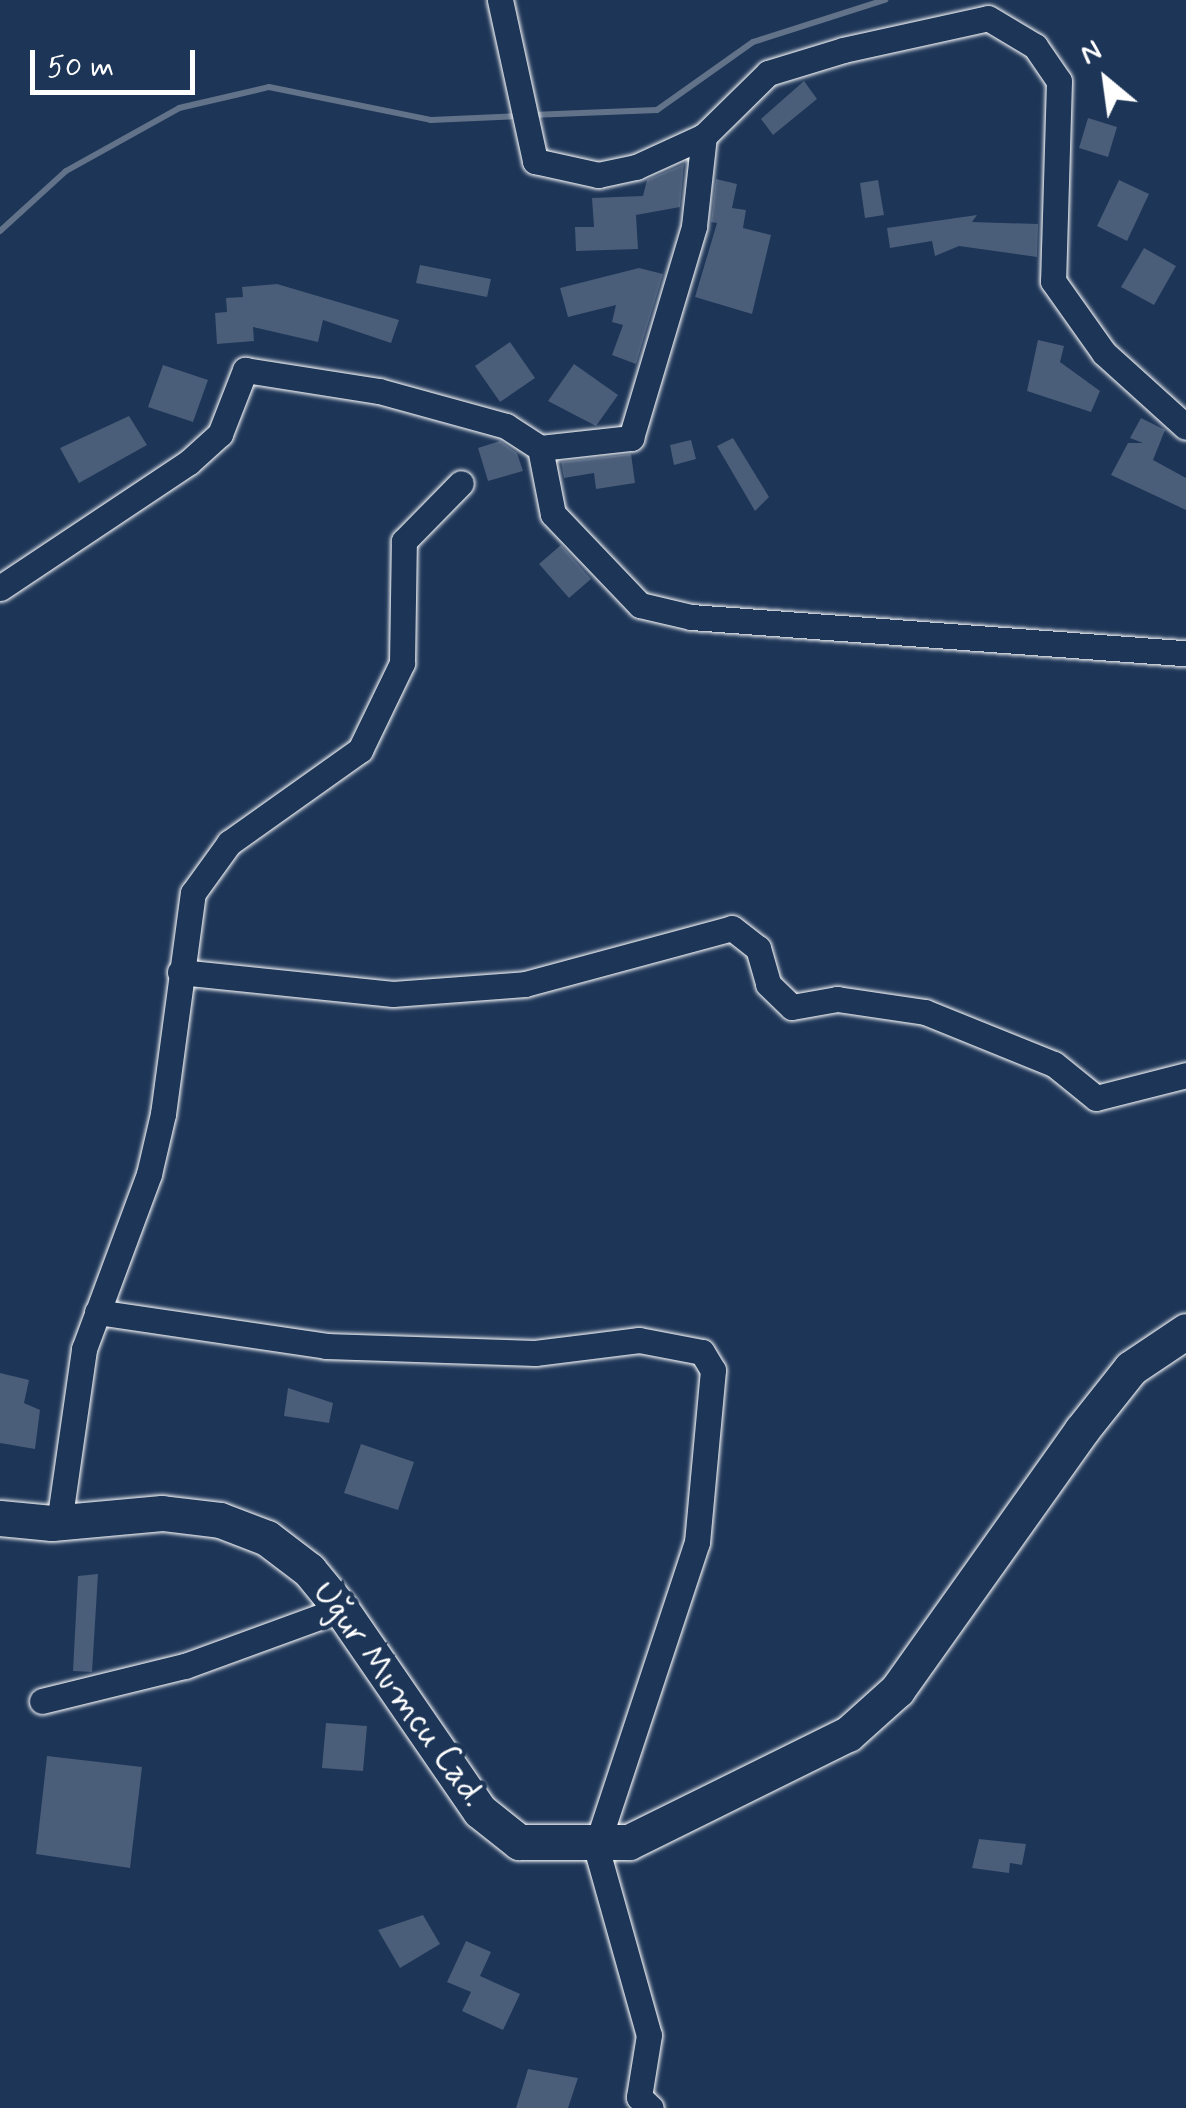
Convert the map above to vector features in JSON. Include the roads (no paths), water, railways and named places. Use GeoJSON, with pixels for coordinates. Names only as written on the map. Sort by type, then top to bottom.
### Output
{"type":"FeatureCollection","features":[{"type":"Feature","properties":{"kind":"street"},"geometry":{"type":"LineString","coordinates":[[500,0],[535,162],[598,174],[636,167],[704,136],[768,73],[843,50],[988,18],[1035,46],[1059,81],[1053,281],[1104,353],[1186,427]]}},
{"type":"Feature","properties":{"kind":"street"},"geometry":{"type":"LineString","coordinates":[[0,588],[200,453],[220,434],[245,370],[379,391],[506,426],[540,448],[631,438],[694,226],[704,136]]}},
{"type":"Feature","properties":{"kind":"street"},"geometry":{"type":"LineString","coordinates":[[540,448],[553,514],[640,605],[691,617],[1186,654]]}},
{"type":"Feature","properties":{"kind":"street"},"geometry":{"type":"LineString","coordinates":[[59,1523],[84,1349],[150,1174],[193,893],[229,842],[360,750],[402,663],[404,542],[461,483]]}},
{"type":"Feature","properties":{"kind":"street"},"geometry":{"type":"LineString","coordinates":[[180,972],[394,994],[525,984],[732,928],[758,948],[768,984],[792,1007],[837,999],[925,1012],[1054,1064],[1096,1098],[1186,1074]]}},
{"type":"Feature","properties":{"kind":"street"},"geometry":{"type":"LineString","coordinates":[[98,1312],[326,1346],[535,1353],[639,1340],[702,1352],[713,1370],[697,1542],[596,1847],[649,2036],[639,2098],[651,2108]]}},
{"type":"Feature","properties":{"kind":"street","name":"Uğur Mumcu Cad."},"geometry":{"type":"LineString","coordinates":[[0,1518],[59,1523],[162,1514],[220,1520],[266,1538],[309,1570],[341,1610],[480,1810],[520,1842],[596,1847],[629,1842],[848,1734],[897,1690],[1132,1368],[1186,1331]]}},
{"type":"Feature","properties":{"kind":"street"},"geometry":{"type":"LineString","coordinates":[[42,1700],[185,1666],[341,1610]]}},
{"type":"Feature","properties":{"kind":"waterway"},"geometry":{"type":"LineString","coordinates":[[531,115],[657,110],[753,42],[885,0]]}},
{"type":"Feature","properties":{"kind":"waterway"},"geometry":{"type":"LineString","coordinates":[[0,231],[66,171],[179,108],[269,87],[431,120],[519,116]]}}]}
